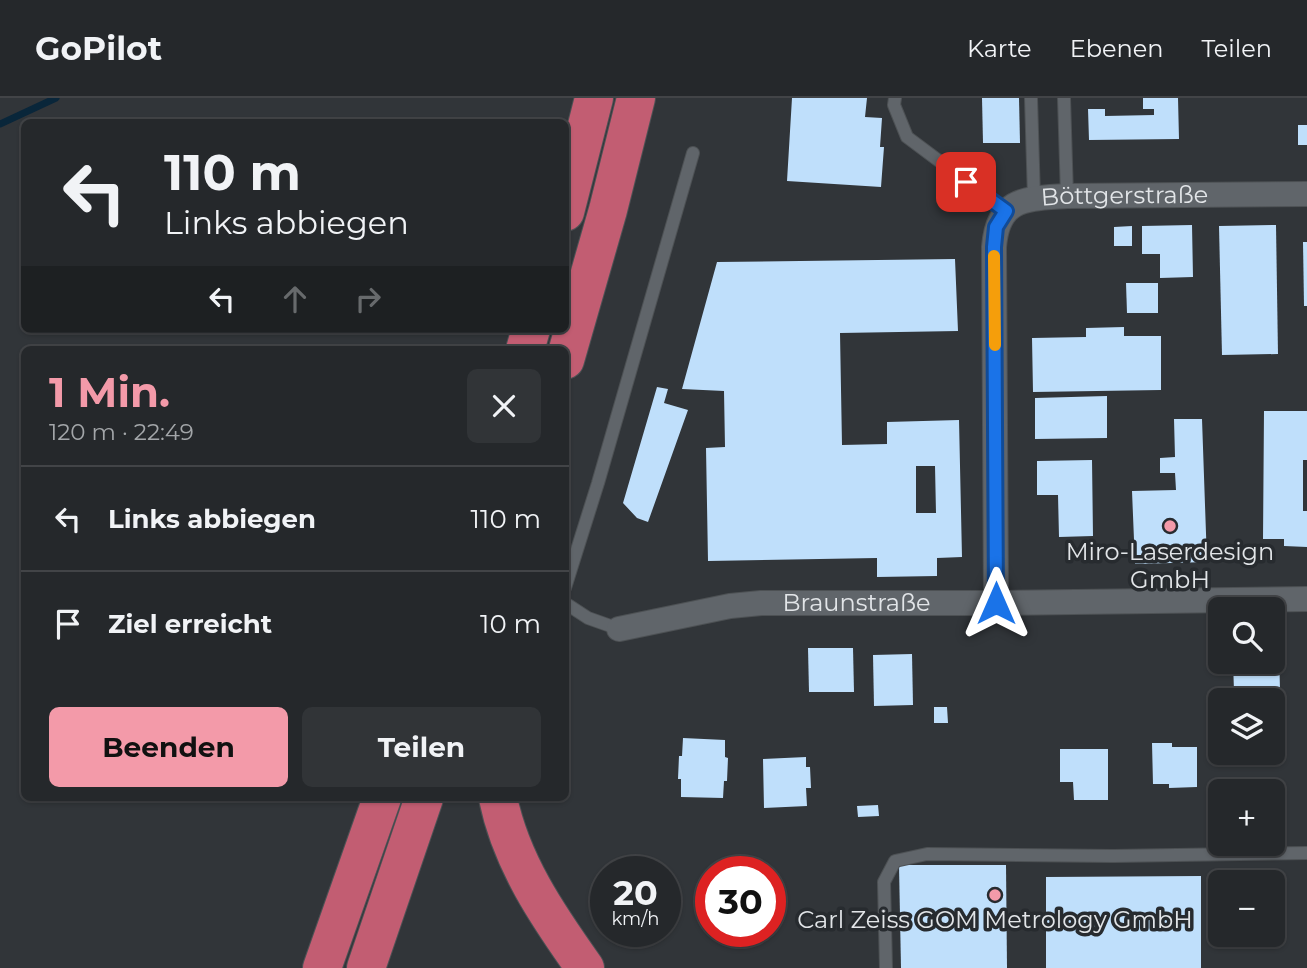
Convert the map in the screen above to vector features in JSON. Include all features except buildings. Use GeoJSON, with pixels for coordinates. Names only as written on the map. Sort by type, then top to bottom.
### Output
{"type":"FeatureCollection","features":[{"type":"Feature","properties":{"kind":"highway"},"geometry":{"type":"LineString","coordinates":[[569,196],[594,98]]}},
{"type":"Feature","properties":{"kind":"highway"},"geometry":{"type":"LineString","coordinates":[[569,346],[608,210],[636,98]]}},
{"type":"Feature","properties":{"kind":"highway"},"geometry":{"type":"LineString","coordinates":[[322,968],[381,801]]}},
{"type":"Feature","properties":{"kind":"highway"},"geometry":{"type":"LineString","coordinates":[[366,968],[423,801]]}},
{"type":"Feature","properties":{"kind":"highway"},"geometry":{"type":"LineString","coordinates":[[499,801],[523,870],[558,931],[585,968]]}},
{"type":"Feature","properties":{"kind":"street","name":"Böttgerstraße"},"geometry":{"type":"LineString","coordinates":[[996,603],[994,247],[996,227],[1006,211],[1015,203],[1034,198],[1067,196],[1307,194]]}},
{"type":"Feature","properties":{"kind":"street","name":"Braunstraße"},"geometry":{"type":"LineString","coordinates":[[619,628],[730,606],[761,603],[996,603],[1307,598]]}},
{"type":"Feature","properties":{"kind":"lane"},"geometry":{"type":"LineString","coordinates":[[895,98],[894,105],[906,137],[1006,211]]}},
{"type":"Feature","properties":{"kind":"lane"},"geometry":{"type":"LineString","coordinates":[[1031,98],[1034,198]]}},
{"type":"Feature","properties":{"kind":"lane"},"geometry":{"type":"LineString","coordinates":[[1064,98],[1067,196]]}},
{"type":"Feature","properties":{"kind":"lane"},"geometry":{"type":"LineString","coordinates":[[569,575],[693,153]]}},
{"type":"Feature","properties":{"kind":"lane"},"geometry":{"type":"LineString","coordinates":[[569,606],[588,618],[619,628]]}},
{"type":"Feature","properties":{"kind":"lane"},"geometry":{"type":"LineString","coordinates":[[886,968],[884,881],[895,862],[927,854],[1113,856],[1307,853]]}},
{"type":"Feature","properties":{"kind":"waterway"},"geometry":{"type":"LineString","coordinates":[[0,124],[56,98]]}},
{"type":"Feature","properties":{"kind":"slow traffic"},"geometry":{"type":"LineString","coordinates":[[994,256],[995,345]]}},
{"type":"Feature","properties":{"kind":"place","name":"Miro-Laserdesign GmbH"},"geometry":{"type":"Point","coordinates":[1170,526]}},
{"type":"Feature","properties":{"kind":"place","name":"Carl Zeiss GOM Metrology GmbH"},"geometry":{"type":"Point","coordinates":[995,895]}},
{"type":"Feature","properties":{"kind":"route"},"geometry":{"type":"LineString","coordinates":[[966,182],[1006,211],[996,227],[994,247],[996,603]]}}]}
